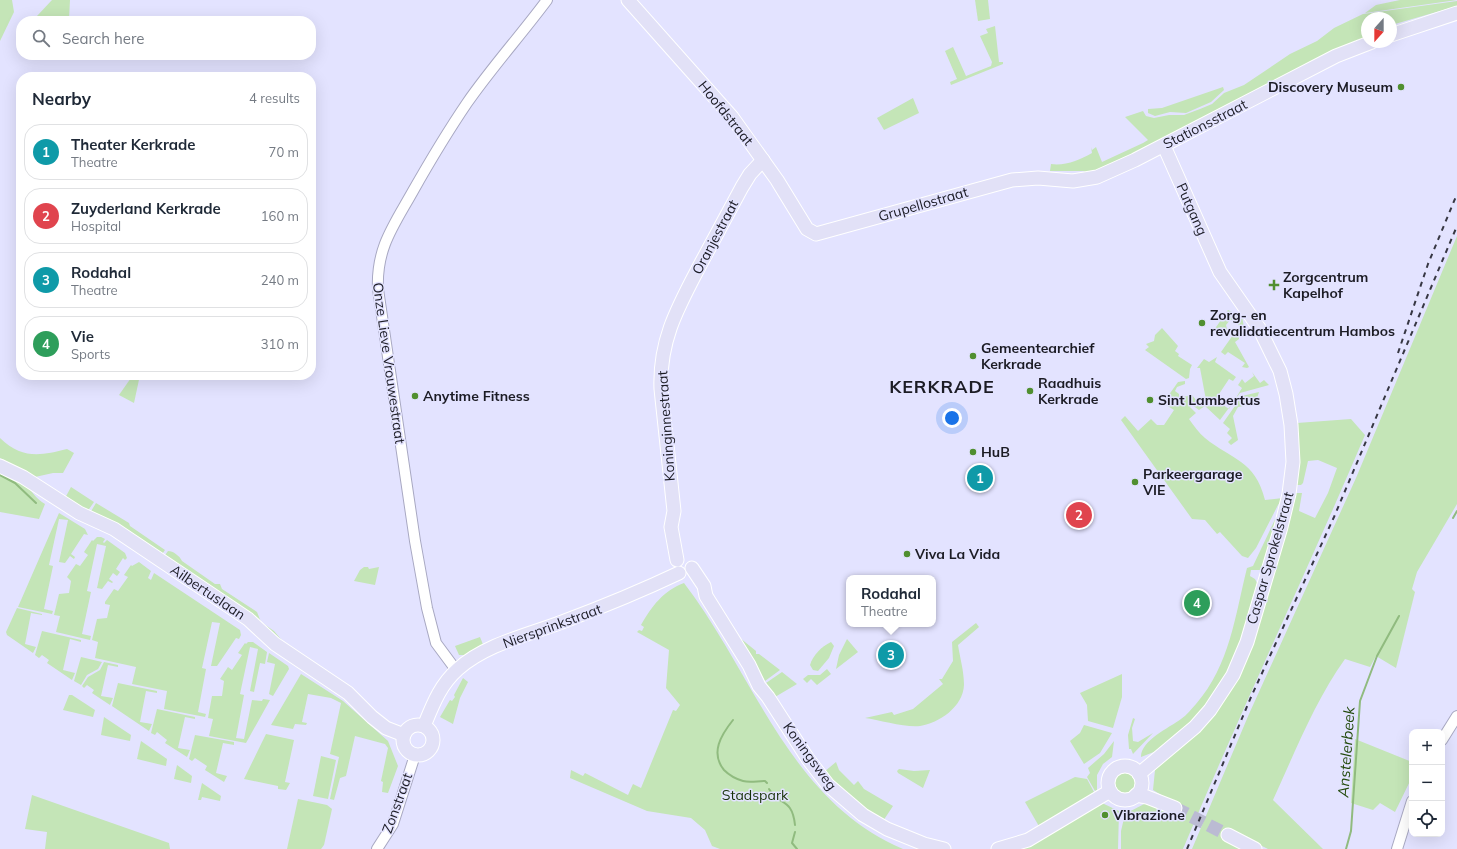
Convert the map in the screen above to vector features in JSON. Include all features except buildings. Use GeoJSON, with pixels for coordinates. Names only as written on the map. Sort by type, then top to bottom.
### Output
{"type":"FeatureCollection","features":[{"type":"Feature","properties":{"kind":"main road","name":"Hoofdstraat"},"geometry":{"type":"LineString","coordinates":[[628,0],[744,132],[807,229],[814,234]]}},
{"type":"Feature","properties":{"kind":"main road"},"geometry":{"type":"LineString","coordinates":[[1397,33],[1457,13]]}},
{"type":"Feature","properties":{"kind":"main road","name":"Stationsstraat"},"geometry":{"type":"LineString","coordinates":[[1031,178],[1061,181],[1086,180],[1108,172],[1164,146],[1336,56],[1361,46]]}},
{"type":"Feature","properties":{"kind":"main road","name":"Putgang"},"geometry":{"type":"LineString","coordinates":[[1164,146],[1220,272]]}},
{"type":"Feature","properties":{"kind":"main road","name":"Oranjestraat"},"geometry":{"type":"LineString","coordinates":[[673,318],[742,187],[750,174],[763,160]]}},
{"type":"Feature","properties":{"kind":"main road","name":"Grupellostraat"},"geometry":{"type":"LineString","coordinates":[[814,234],[998,184],[1031,178]]}},
{"type":"Feature","properties":{"kind":"main road","name":"Caspar Sprokelstraat"},"geometry":{"type":"LineString","coordinates":[[1139,785],[1210,710],[1233,675],[1252,627],[1289,494],[1293,462],[1292,425],[1280,371],[1259,328],[1220,272]]}},
{"type":"Feature","properties":{"kind":"main road","name":"Koninginnestraat"},"geometry":{"type":"LineString","coordinates":[[673,318],[665,343],[661,382],[674,511],[680,524],[683,566]]}},
{"type":"Feature","properties":{"kind":"main road","name":"Ailbertuslaan"},"geometry":{"type":"LineString","coordinates":[[0,466],[23,477],[79,513],[114,529],[248,619],[275,644],[348,693],[382,725],[404,735]]}},
{"type":"Feature","properties":{"kind":"main road","name":"Niersprinkstraat"},"geometry":{"type":"LineString","coordinates":[[456,670],[475,657],[498,646],[624,599],[650,587],[683,566]]}},
{"type":"Feature","properties":{"kind":"main road","name":"Koningsweg"},"geometry":{"type":"LineString","coordinates":[[683,566],[704,586],[706,596],[750,666],[758,686],[768,696],[808,759],[828,785],[863,815],[887,829],[924,844],[944,849]]}},
{"type":"Feature","properties":{"kind":"main road"},"geometry":{"type":"LineString","coordinates":[[424,726],[438,693],[456,670]]}},
{"type":"Feature","properties":{"kind":"main road"},"geometry":{"type":"LineString","coordinates":[[419,725],[424,726],[432,733],[434,742],[432,747],[425,754],[415,755],[406,750],[404,745],[404,735],[410,727],[419,725]]}},
{"type":"Feature","properties":{"kind":"main road"},"geometry":{"type":"LineString","coordinates":[[1139,785],[1132,798],[1117,798],[1110,791],[1109,777],[1118,767],[1129,766],[1139,785],[1169,806]]}},
{"type":"Feature","properties":{"kind":"main road"},"geometry":{"type":"LineString","coordinates":[[998,849],[1028,840],[1110,791]]}},
{"type":"Feature","properties":{"kind":"main road"},"geometry":{"type":"LineString","coordinates":[[1228,835],[1255,849]]}},
{"type":"Feature","properties":{"kind":"street","name":"Onze Lieve Vrouwestraat"},"geometry":{"type":"LineString","coordinates":[[456,670],[436,643],[422,580],[378,289],[378,269],[387,238],[421,177],[464,107],[508,48],[547,0]]}},
{"type":"Feature","properties":{"kind":"street"},"geometry":{"type":"LineString","coordinates":[[1445,735],[1457,716]]}},
{"type":"Feature","properties":{"kind":"street","name":"Zonstraat"},"geometry":{"type":"LineString","coordinates":[[376,849],[393,824],[415,755]]}},
{"type":"Feature","properties":{"kind":"street"},"geometry":{"type":"LineString","coordinates":[[1397,849],[1409,811]]}},
{"type":"Feature","properties":{"kind":"green space"},"geometry":{"type":"Polygon","coordinates":[[[0,0],[12,0],[14,12],[0,41],[0,0]]]}},
{"type":"Feature","properties":{"kind":"green space"},"geometry":{"type":"Polygon","coordinates":[[[52,0],[70,0],[69,16],[37,16],[52,0]]]}},
{"type":"Feature","properties":{"kind":"green space"},"geometry":{"type":"Polygon","coordinates":[[[975,0],[988,0],[990,19],[978,21],[975,0]]]}},
{"type":"Feature","properties":{"kind":"green space"},"geometry":{"type":"Polygon","coordinates":[[[1400,0],[1457,0],[1366,12],[1376,5],[1400,0]]]}},
{"type":"Feature","properties":{"kind":"green space"},"geometry":{"type":"Polygon","coordinates":[[[1457,1],[1457,6],[1397,23],[1397,12],[1377,12],[1457,1]]]}},
{"type":"Feature","properties":{"kind":"green space"},"geometry":{"type":"Polygon","coordinates":[[[1361,15],[1361,39],[1334,50],[1107,167],[1088,173],[1083,171],[1050,171],[1051,164],[1072,162],[1092,153],[1091,147],[1092,150],[1096,147],[1102,162],[1143,143],[1148,140],[1125,117],[1143,111],[1146,116],[1154,118],[1169,115],[1184,115],[1212,104],[1224,93],[1244,85],[1290,54],[1317,41],[1334,28],[1361,15]]]}},
{"type":"Feature","properties":{"kind":"green space"},"geometry":{"type":"Polygon","coordinates":[[[995,26],[999,62],[1003,62],[1003,64],[951,85],[950,82],[957,79],[945,51],[953,47],[966,76],[991,66],[992,62],[980,36],[988,33],[986,29],[995,26]]]}},
{"type":"Feature","properties":{"kind":"green space"},"geometry":{"type":"Polygon","coordinates":[[[1223,87],[1224,90],[1211,102],[1186,113],[1170,112],[1155,116],[1148,113],[1148,109],[1162,108],[1223,87]]]}},
{"type":"Feature","properties":{"kind":"green space"},"geometry":{"type":"Polygon","coordinates":[[[913,98],[919,113],[884,130],[877,118],[913,98]]]}},
{"type":"Feature","properties":{"kind":"green space"},"geometry":{"type":"Polygon","coordinates":[[[1457,236],[1457,504],[1417,572],[1412,589],[1415,592],[1396,668],[1376,656],[1370,667],[1345,659],[1334,675],[1315,709],[1273,800],[1323,849],[1268,849],[1240,835],[1241,849],[1192,849],[1249,714],[1356,478],[1457,236]]]}},
{"type":"Feature","properties":{"kind":"green space"},"geometry":{"type":"Polygon","coordinates":[[[1228,310],[1242,317],[1245,332],[1243,333],[1236,320],[1230,320],[1226,325],[1227,329],[1239,337],[1239,339],[1235,342],[1249,367],[1247,368],[1242,367],[1245,363],[1228,352],[1225,355],[1221,352],[1233,335],[1221,327],[1217,332],[1214,330],[1228,310]]]}},
{"type":"Feature","properties":{"kind":"green space"},"geometry":{"type":"Polygon","coordinates":[[[1162,328],[1178,346],[1175,351],[1179,354],[1178,356],[1192,365],[1189,378],[1186,379],[1145,350],[1149,347],[1146,344],[1154,341],[1155,335],[1162,328]]]}},
{"type":"Feature","properties":{"kind":"green space"},"geometry":{"type":"Polygon","coordinates":[[[1217,357],[1215,362],[1236,377],[1233,381],[1229,379],[1217,397],[1221,400],[1220,403],[1228,409],[1220,420],[1205,406],[1199,410],[1192,405],[1190,407],[1196,413],[1189,419],[1205,438],[1249,469],[1261,487],[1265,500],[1283,498],[1256,548],[1248,558],[1242,556],[1220,532],[1217,534],[1205,520],[1192,519],[1121,420],[1125,416],[1138,431],[1151,419],[1157,425],[1164,425],[1174,410],[1166,405],[1169,401],[1166,399],[1178,382],[1185,381],[1185,384],[1177,387],[1175,391],[1179,394],[1179,398],[1192,395],[1200,405],[1206,400],[1200,368],[1197,368],[1204,359],[1209,362],[1217,357]]]}},
{"type":"Feature","properties":{"kind":"green space"},"geometry":{"type":"Polygon","coordinates":[[[1252,372],[1260,383],[1264,380],[1269,385],[1240,393],[1233,402],[1242,388],[1238,385],[1242,379],[1245,383],[1254,376],[1252,372]]]}},
{"type":"Feature","properties":{"kind":"green space"},"geometry":{"type":"Polygon","coordinates":[[[130,380],[139,380],[134,403],[119,395],[130,380]]]}},
{"type":"Feature","properties":{"kind":"green space"},"geometry":{"type":"Polygon","coordinates":[[[1259,392],[1255,404],[1238,407],[1233,416],[1238,440],[1231,445],[1228,442],[1232,438],[1227,433],[1230,429],[1223,423],[1242,396],[1259,392]]]}},
{"type":"Feature","properties":{"kind":"green space"},"geometry":{"type":"Polygon","coordinates":[[[1351,419],[1365,435],[1183,849],[1121,849],[1121,831],[1125,814],[1146,803],[1173,802],[1153,790],[1155,770],[1224,698],[1296,493],[1302,493],[1299,511],[1315,518],[1328,493],[1337,468],[1318,460],[1308,461],[1303,483],[1301,485],[1297,485],[1299,451],[1297,423],[1351,419]]]}},
{"type":"Feature","properties":{"kind":"green space"},"geometry":{"type":"Polygon","coordinates":[[[0,438],[16,450],[24,453],[40,454],[67,449],[74,453],[63,473],[53,473],[35,477],[0,458],[0,438]]]}},
{"type":"Feature","properties":{"kind":"green space"},"geometry":{"type":"Polygon","coordinates":[[[0,471],[18,480],[45,504],[39,519],[0,512],[0,471]]]}},
{"type":"Feature","properties":{"kind":"green space"},"geometry":{"type":"Polygon","coordinates":[[[71,487],[94,502],[87,512],[64,500],[71,487]]]}},
{"type":"Feature","properties":{"kind":"green space"},"geometry":{"type":"Polygon","coordinates":[[[96,503],[129,523],[130,526],[165,550],[160,557],[90,513],[96,503]]]}},
{"type":"Feature","properties":{"kind":"green space"},"geometry":{"type":"Polygon","coordinates":[[[59,513],[85,529],[88,535],[84,534],[71,554],[75,557],[74,559],[70,556],[65,563],[59,562],[68,520],[59,519],[49,565],[53,566],[44,609],[53,611],[52,614],[18,607],[59,513]]]}},
{"type":"Feature","properties":{"kind":"green space"},"geometry":{"type":"Polygon","coordinates":[[[1278,513],[1266,568],[1262,567],[1260,570],[1251,570],[1250,576],[1255,579],[1257,583],[1250,608],[1248,626],[1230,674],[1197,718],[1159,750],[1141,757],[1142,751],[1150,740],[1187,714],[1207,689],[1217,673],[1235,622],[1247,568],[1253,566],[1278,513]]]}},
{"type":"Feature","properties":{"kind":"green space"},"geometry":{"type":"Polygon","coordinates":[[[97,537],[105,539],[103,542],[104,543],[107,540],[125,553],[127,558],[125,560],[123,558],[116,569],[120,572],[117,576],[113,573],[109,579],[113,582],[112,583],[108,581],[102,589],[97,588],[106,546],[97,544],[87,591],[91,592],[82,634],[91,636],[90,640],[56,632],[60,616],[54,615],[59,594],[69,593],[71,581],[67,577],[76,564],[80,566],[88,555],[84,552],[92,540],[93,541],[97,537]]]}},
{"type":"Feature","properties":{"kind":"green space"},"geometry":{"type":"Polygon","coordinates":[[[168,551],[176,554],[182,561],[215,584],[220,584],[222,589],[257,612],[261,622],[274,631],[285,644],[163,558],[168,551]]]}},
{"type":"Feature","properties":{"kind":"green space"},"geometry":{"type":"Polygon","coordinates":[[[139,562],[151,571],[148,578],[151,580],[154,573],[240,630],[241,635],[239,639],[236,638],[217,666],[211,666],[220,623],[212,622],[202,668],[206,669],[198,712],[206,714],[205,717],[164,709],[167,691],[132,684],[136,667],[95,658],[98,642],[92,640],[97,619],[107,618],[110,605],[105,604],[105,602],[114,589],[118,591],[128,577],[124,575],[131,565],[132,566],[139,562]]]}},
{"type":"Feature","properties":{"kind":"green space"},"geometry":{"type":"Polygon","coordinates":[[[364,567],[368,567],[369,569],[379,567],[375,585],[354,581],[360,570],[364,567]]]}},
{"type":"Feature","properties":{"kind":"green space","name":"Stadspark"},"geometry":{"type":"Polygon","coordinates":[[[684,583],[709,619],[777,732],[802,768],[831,800],[864,828],[903,849],[720,849],[712,846],[705,830],[691,818],[647,811],[570,778],[571,770],[583,776],[585,773],[628,795],[633,784],[641,788],[673,710],[676,711],[680,705],[666,688],[669,650],[637,632],[639,630],[642,631],[644,627],[641,625],[659,600],[670,590],[684,583]]]}},
{"type":"Feature","properties":{"kind":"green space"},"geometry":{"type":"Polygon","coordinates":[[[17,608],[42,614],[31,613],[25,644],[36,647],[33,653],[7,635],[6,632],[17,608]]]}},
{"type":"Feature","properties":{"kind":"green space"},"geometry":{"type":"Polygon","coordinates":[[[976,623],[979,627],[958,645],[963,670],[963,693],[955,707],[949,713],[942,718],[920,726],[901,725],[865,718],[892,712],[894,715],[913,709],[943,684],[939,679],[942,679],[953,661],[952,642],[976,623]]]}},
{"type":"Feature","properties":{"kind":"green space"},"geometry":{"type":"Polygon","coordinates":[[[42,631],[81,640],[81,642],[70,639],[63,670],[75,673],[72,680],[47,663],[49,660],[42,655],[39,658],[35,655],[42,631]]]}},
{"type":"Feature","properties":{"kind":"green space"},"geometry":{"type":"Polygon","coordinates":[[[480,637],[484,647],[465,655],[459,655],[455,646],[480,637]]]}},
{"type":"Feature","properties":{"kind":"green space"},"geometry":{"type":"Polygon","coordinates":[[[740,638],[756,651],[756,654],[759,654],[780,670],[765,681],[740,638]]]}},
{"type":"Feature","properties":{"kind":"green space"},"geometry":{"type":"Polygon","coordinates":[[[847,639],[858,652],[836,669],[839,655],[847,639]]]}},
{"type":"Feature","properties":{"kind":"green space"},"geometry":{"type":"Polygon","coordinates":[[[248,642],[253,642],[267,652],[265,664],[260,663],[254,692],[250,691],[258,649],[250,647],[240,694],[244,695],[236,738],[244,739],[252,700],[270,700],[246,743],[209,736],[213,719],[208,718],[212,696],[222,696],[224,681],[220,679],[228,667],[232,670],[242,655],[238,653],[245,643],[246,644],[248,642]]]}},
{"type":"Feature","properties":{"kind":"green space"},"geometry":{"type":"Polygon","coordinates":[[[831,642],[834,646],[829,658],[818,671],[813,670],[810,665],[813,658],[824,646],[831,642]]]}},
{"type":"Feature","properties":{"kind":"green space"},"geometry":{"type":"Polygon","coordinates":[[[269,653],[288,666],[289,669],[273,696],[269,694],[275,664],[267,662],[269,653]]]}},
{"type":"Feature","properties":{"kind":"green space"},"geometry":{"type":"Polygon","coordinates":[[[81,657],[102,662],[98,669],[87,675],[81,685],[74,681],[81,657]]]}},
{"type":"Feature","properties":{"kind":"green space"},"geometry":{"type":"Polygon","coordinates":[[[104,662],[118,665],[118,667],[108,665],[101,696],[113,698],[110,705],[92,693],[94,690],[87,685],[84,688],[82,686],[88,677],[100,670],[104,662]]]}},
{"type":"Feature","properties":{"kind":"green space"},"geometry":{"type":"Polygon","coordinates":[[[827,669],[831,674],[817,685],[811,679],[807,683],[803,679],[808,675],[820,675],[827,669]]]}},
{"type":"Feature","properties":{"kind":"green space"},"geometry":{"type":"Polygon","coordinates":[[[782,672],[797,684],[775,697],[766,683],[782,672]]]}},
{"type":"Feature","properties":{"kind":"green space"},"geometry":{"type":"Polygon","coordinates":[[[301,674],[343,701],[388,741],[398,766],[388,793],[382,792],[383,782],[381,781],[388,748],[385,744],[355,736],[346,776],[340,778],[334,800],[330,799],[339,757],[330,754],[341,703],[331,698],[308,694],[302,722],[307,723],[306,725],[295,724],[293,729],[271,725],[301,674]]]}},
{"type":"Feature","properties":{"kind":"green space"},"geometry":{"type":"Polygon","coordinates":[[[1122,674],[1122,697],[1113,728],[1088,721],[1087,705],[1080,693],[1122,674]]]}},
{"type":"Feature","properties":{"kind":"green space"},"geometry":{"type":"Polygon","coordinates":[[[463,678],[468,682],[460,698],[453,724],[440,717],[450,700],[452,701],[455,697],[454,695],[463,678]]]}},
{"type":"Feature","properties":{"kind":"green space"},"geometry":{"type":"Polygon","coordinates":[[[118,683],[157,691],[157,693],[146,691],[140,722],[152,724],[149,731],[112,706],[118,683]]]}},
{"type":"Feature","properties":{"kind":"green space"},"geometry":{"type":"Polygon","coordinates":[[[69,695],[72,695],[95,710],[93,717],[63,710],[69,695]]]}},
{"type":"Feature","properties":{"kind":"green space"},"geometry":{"type":"Polygon","coordinates":[[[157,709],[195,717],[195,719],[185,717],[178,748],[190,750],[187,757],[165,743],[167,740],[157,732],[155,735],[151,733],[157,709]]]}},
{"type":"Feature","properties":{"kind":"green space"},"geometry":{"type":"Polygon","coordinates":[[[104,717],[131,735],[130,741],[101,735],[104,717]]]}},
{"type":"Feature","properties":{"kind":"green space"},"geometry":{"type":"Polygon","coordinates":[[[1133,718],[1135,719],[1132,728],[1133,741],[1138,742],[1153,733],[1133,754],[1131,749],[1129,749],[1128,735],[1133,718]]]}},
{"type":"Feature","properties":{"kind":"green space"},"geometry":{"type":"Polygon","coordinates":[[[1084,725],[1112,733],[1100,753],[1084,764],[1070,741],[1080,733],[1084,725]]]}},
{"type":"Feature","properties":{"kind":"green space"},"geometry":{"type":"Polygon","coordinates":[[[266,734],[294,740],[285,782],[290,783],[286,790],[278,789],[278,786],[244,779],[266,734]]]}},
{"type":"Feature","properties":{"kind":"green space"},"geometry":{"type":"Polygon","coordinates":[[[195,735],[234,742],[234,745],[223,743],[216,773],[227,776],[224,782],[205,770],[207,766],[195,758],[192,761],[189,759],[195,735]]]}},
{"type":"Feature","properties":{"kind":"green space"},"geometry":{"type":"Polygon","coordinates":[[[1355,739],[1409,761],[1409,783],[1395,812],[1380,803],[1373,810],[1351,803],[1355,739]]]}},
{"type":"Feature","properties":{"kind":"green space"},"geometry":{"type":"Polygon","coordinates":[[[141,741],[167,759],[166,766],[137,759],[141,741]]]}},
{"type":"Feature","properties":{"kind":"green space"},"geometry":{"type":"Polygon","coordinates":[[[1114,741],[1112,757],[1103,764],[1097,775],[1097,790],[1095,791],[1087,777],[1090,773],[1088,768],[1104,754],[1114,741]]]}},
{"type":"Feature","properties":{"kind":"green space"},"geometry":{"type":"Polygon","coordinates":[[[321,756],[336,760],[328,799],[313,796],[321,756]]]}},
{"type":"Feature","properties":{"kind":"green space"},"geometry":{"type":"Polygon","coordinates":[[[836,762],[839,770],[854,785],[858,781],[864,789],[893,806],[883,821],[843,792],[824,772],[836,762]]]}},
{"type":"Feature","properties":{"kind":"green space"},"geometry":{"type":"Polygon","coordinates":[[[177,765],[192,776],[191,783],[174,779],[177,765]]]}},
{"type":"Feature","properties":{"kind":"green space"},"geometry":{"type":"Polygon","coordinates":[[[899,769],[914,771],[930,770],[923,788],[898,773],[897,771],[899,769]]]}},
{"type":"Feature","properties":{"kind":"green space"},"geometry":{"type":"Polygon","coordinates":[[[1125,773],[1132,776],[1135,783],[1132,790],[1125,793],[1118,790],[1115,783],[1118,776],[1125,773]]]}},
{"type":"Feature","properties":{"kind":"green space"},"geometry":{"type":"Polygon","coordinates":[[[1075,777],[1087,779],[1094,792],[1040,828],[1025,802],[1075,777]]]}},
{"type":"Feature","properties":{"kind":"green space"},"geometry":{"type":"Polygon","coordinates":[[[202,783],[221,796],[220,801],[202,797],[201,800],[198,800],[202,783]]]}},
{"type":"Feature","properties":{"kind":"green space"},"geometry":{"type":"Polygon","coordinates":[[[32,795],[169,843],[170,849],[45,849],[47,832],[25,829],[32,795]]]}},
{"type":"Feature","properties":{"kind":"green space"},"geometry":{"type":"Polygon","coordinates":[[[298,799],[327,805],[332,809],[324,845],[321,849],[287,849],[298,799]]]}},
{"type":"Feature","properties":{"kind":"green space"},"geometry":{"type":"Polygon","coordinates":[[[1102,803],[1119,811],[1118,849],[1015,849],[1102,803]]]}},
{"type":"Feature","properties":{"kind":"waterway"},"geometry":{"type":"LineString","coordinates":[[0,475],[15,483],[36,503]]}},
{"type":"Feature","properties":{"kind":"waterway","name":"Anstelerbeek"},"geometry":{"type":"LineString","coordinates":[[1453,518],[1457,511]]}},
{"type":"Feature","properties":{"kind":"waterway","name":"Anstelerbeek"},"geometry":{"type":"LineString","coordinates":[[1346,849],[1351,831],[1360,701],[1377,656],[1399,616]]}},
{"type":"Feature","properties":{"kind":"waterway"},"geometry":{"type":"LineString","coordinates":[[733,720],[721,738],[719,744],[718,757],[720,764],[726,772],[738,779],[748,782],[765,781],[767,783]]}},
{"type":"Feature","properties":{"kind":"waterway"},"geometry":{"type":"LineString","coordinates":[[769,789],[791,810],[795,825]]}},
{"type":"Feature","properties":{"kind":"waterway"},"geometry":{"type":"LineString","coordinates":[[795,832],[792,843],[797,849]]}},
{"type":"Feature","properties":{"kind":"tunnel"},"geometry":{"type":"LineString","coordinates":[[1175,808],[1228,835]]}},
{"type":"Feature","properties":{"kind":"railway"},"geometry":{"type":"LineString","coordinates":[[1398,353],[1428,264],[1457,194]]}},
{"type":"Feature","properties":{"kind":"railway"},"geometry":{"type":"LineString","coordinates":[[1187,849],[1251,697],[1334,517],[1457,226]]}},
{"type":"Feature","properties":{"kind":"place","name":"Discovery Museum"},"geometry":{"type":"Point","coordinates":[1401,87]}},
{"type":"Feature","properties":{"kind":"place","name":"Zorgcentrum Kapelhof"},"geometry":{"type":"Point","coordinates":[1274,285]}},
{"type":"Feature","properties":{"kind":"place","name":"Zorg- en revalidatiecentrum Hambos"},"geometry":{"type":"Point","coordinates":[1202,323]}},
{"type":"Feature","properties":{"kind":"place","name":"Gemeentearchief Kerkrade"},"geometry":{"type":"Point","coordinates":[973,356]}},
{"type":"Feature","properties":{"kind":"place","name":"Raadhuis Kerkrade"},"geometry":{"type":"Point","coordinates":[1030,391]}},
{"type":"Feature","properties":{"kind":"place","name":"Anytime Fitness"},"geometry":{"type":"Point","coordinates":[415,396]}},
{"type":"Feature","properties":{"kind":"place","name":"Sint Lambertus"},"geometry":{"type":"Point","coordinates":[1150,400]}},
{"type":"Feature","properties":{"kind":"place","name":"HuB"},"geometry":{"type":"Point","coordinates":[973,452]}},
{"type":"Feature","properties":{"kind":"place","name":"Theater Kerkrade"},"geometry":{"type":"Point","coordinates":[980,478]}},
{"type":"Feature","properties":{"kind":"place","name":"Parkeergarage VIE"},"geometry":{"type":"Point","coordinates":[1135,482]}},
{"type":"Feature","properties":{"kind":"place","name":"Zuyderland Kerkrade"},"geometry":{"type":"Point","coordinates":[1079,515]}},
{"type":"Feature","properties":{"kind":"place","name":"Viva La Vida"},"geometry":{"type":"Point","coordinates":[907,554]}},
{"type":"Feature","properties":{"kind":"place","name":"Vie"},"geometry":{"type":"Point","coordinates":[1197,603]}},
{"type":"Feature","properties":{"kind":"place","name":"Rodahal"},"geometry":{"type":"Point","coordinates":[891,655]}},
{"type":"Feature","properties":{"kind":"place","name":"Vibrazione"},"geometry":{"type":"Point","coordinates":[1105,815]}},
{"type":"Feature","properties":{"kind":"district","name":"KERKRADE"},"geometry":{"type":"Point","coordinates":[942,386]}}]}
